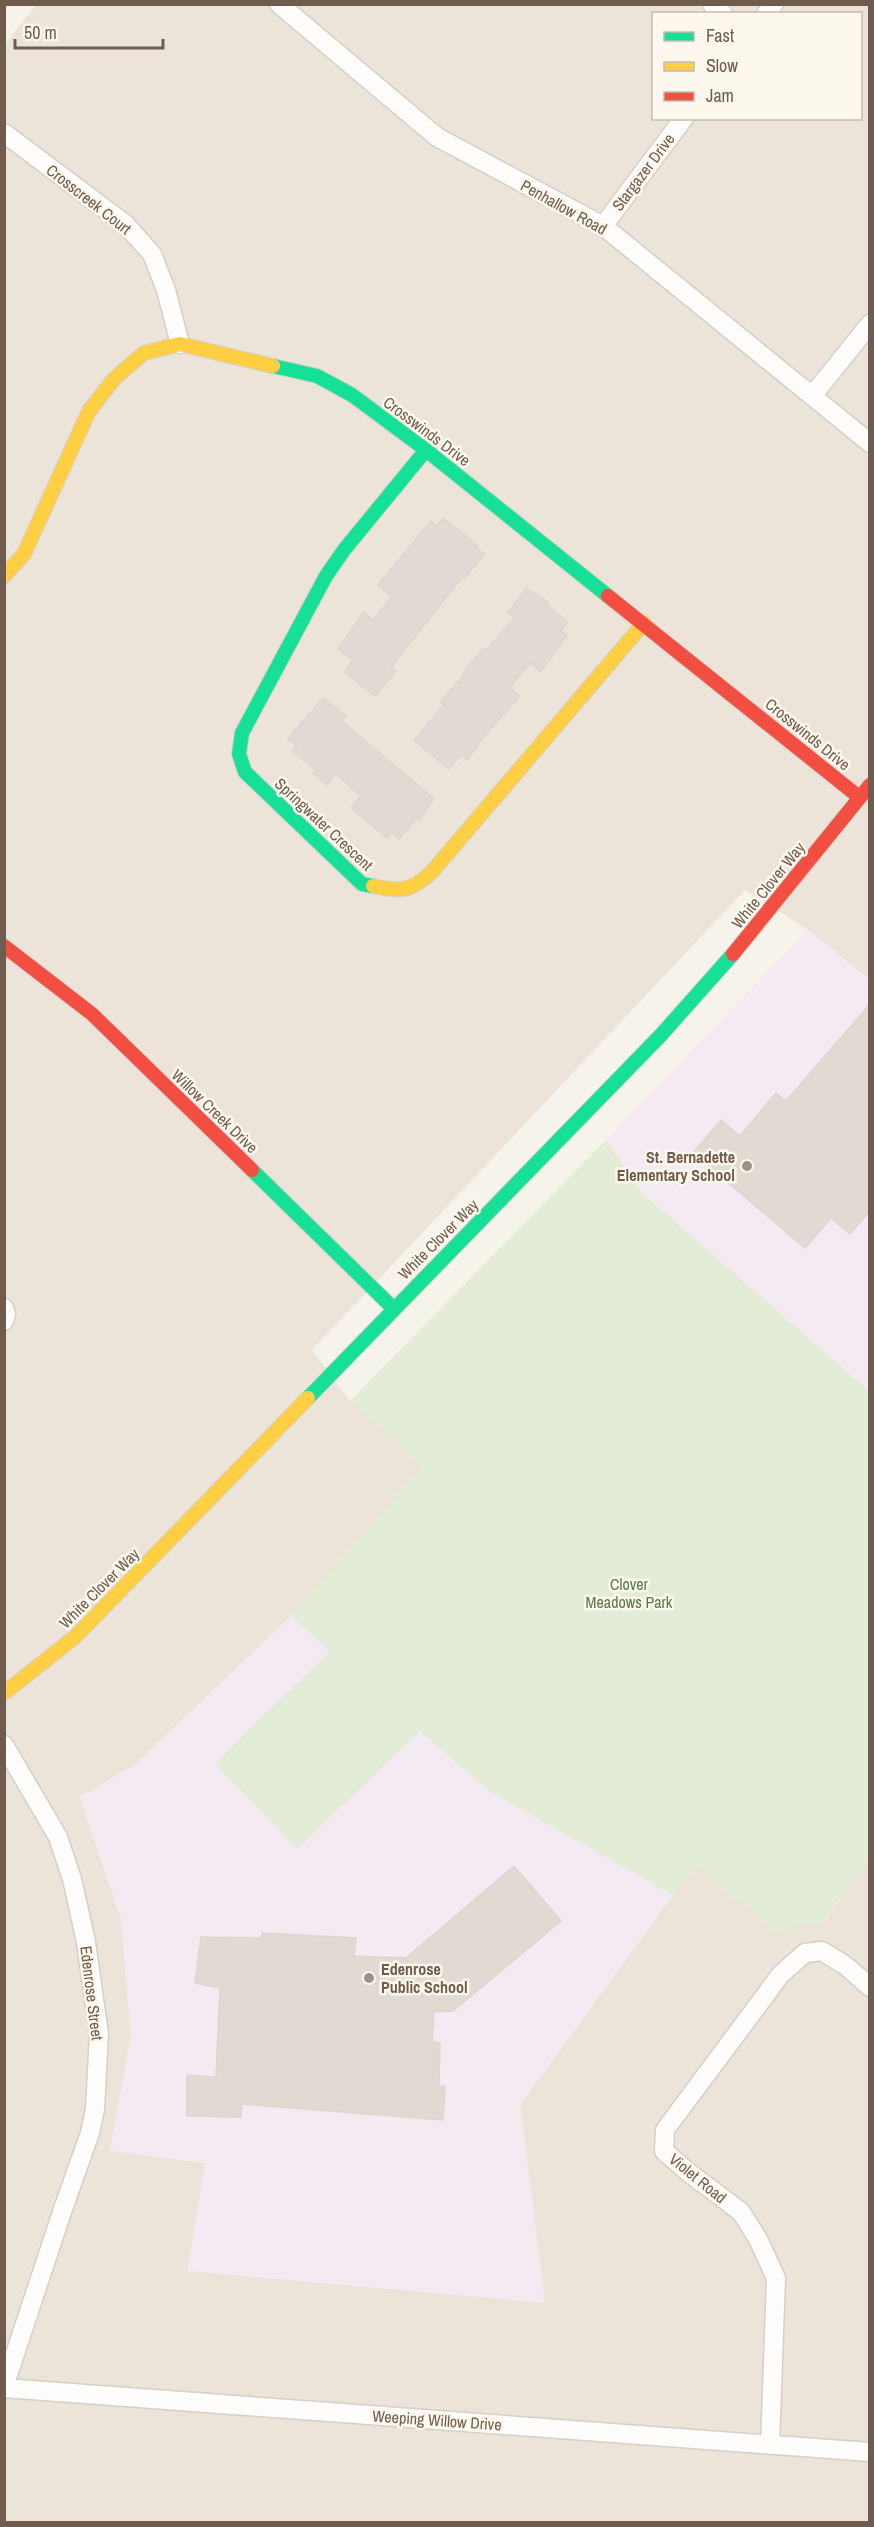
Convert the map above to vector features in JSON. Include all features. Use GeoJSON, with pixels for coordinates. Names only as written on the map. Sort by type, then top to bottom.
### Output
{"type":"FeatureCollection","features":[{"type":"Feature","properties":{"kind":"street","name":"Penhallow Road"},"geometry":{"type":"LineString","coordinates":[[279,4],[437,137],[603,226],[870,443]]}},
{"type":"Feature","properties":{"kind":"street","name":"Stargazer Drive"},"geometry":{"type":"LineString","coordinates":[[603,226],[682,120]]}},
{"type":"Feature","properties":{"kind":"street","name":"Crosscreek Court"},"geometry":{"type":"LineString","coordinates":[[4,133],[125,224],[152,254],[166,290],[180,344]]}},
{"type":"Feature","properties":{"kind":"street"},"geometry":{"type":"LineString","coordinates":[[812,396],[870,324]]}},
{"type":"Feature","properties":{"kind":"street","name":"Crosswinds Drive"},"geometry":{"type":"LineString","coordinates":[[4,576],[24,554],[89,411],[114,379],[144,353],[180,344],[317,376],[352,395],[426,450],[859,797]]}},
{"type":"Feature","properties":{"kind":"street","name":"Springwater Crescent"},"geometry":{"type":"LineString","coordinates":[[426,450],[344,550],[326,576],[242,733],[239,754],[245,772],[362,884],[395,891],[413,888],[431,873],[644,623]]}},
{"type":"Feature","properties":{"kind":"street","name":"White Clover Way"},"geometry":{"type":"LineString","coordinates":[[4,1693],[75,1637],[661,1035],[714,978],[870,784]]}},
{"type":"Feature","properties":{"kind":"street","name":"Willow Creek Drive"},"geometry":{"type":"LineString","coordinates":[[4,946],[92,1014],[393,1308]]}},
{"type":"Feature","properties":{"kind":"street"},"geometry":{"type":"LineString","coordinates":[[4,1308],[6,1314],[4,1322]]}},
{"type":"Feature","properties":{"kind":"street","name":"Edenrose Street"},"geometry":{"type":"LineString","coordinates":[[4,1745],[58,1837],[72,1879],[86,1942],[99,2034],[95,2109],[90,2133],[4,2388]]}},
{"type":"Feature","properties":{"kind":"street","name":"Violet Road"},"geometry":{"type":"LineString","coordinates":[[770,2445],[776,2278],[758,2239],[741,2212],[664,2151],[665,2130],[781,1974],[805,1953],[822,1951],[846,1966],[870,1987]]}},
{"type":"Feature","properties":{"kind":"street","name":"Weeping Willow Drive"},"geometry":{"type":"LineString","coordinates":[[4,2388],[870,2452]]}},
{"type":"Feature","properties":{"kind":"shaded area"},"geometry":{"type":"Polygon","coordinates":[[[37,4],[869,5],[869,979],[807,929],[745,890],[312,1350],[350,1401],[423,1467],[291,1616],[136,1764],[80,1797],[121,1919],[131,2037],[110,2150],[205,2163],[544,2302],[520,2105],[673,1895],[696,1866],[778,1933],[798,1924],[822,1924],[869,1861],[869,2522],[5,2522],[5,44],[37,4]]]}},
{"type":"Feature","properties":{"kind":"shaded area","name":"St. Bernadette Elementary School"},"geometry":{"type":"Polygon","coordinates":[[[807,930],[869,979],[869,1391],[642,1193],[606,1140],[807,930]]]}},
{"type":"Feature","properties":{"kind":"shaded area","name":"Edenrose Public School"},"geometry":{"type":"Polygon","coordinates":[[[291,1616],[489,1791],[673,1895],[520,2105],[545,2303],[187,2271],[205,2163],[110,2151],[131,2037],[121,1919],[80,1797],[137,1764],[291,1616]]]}},
{"type":"Feature","properties":{"kind":"green space","name":"Clover Meadows Park"},"geometry":{"type":"Polygon","coordinates":[[[606,1140],[642,1193],[869,1391],[869,1861],[821,1924],[798,1924],[778,1933],[696,1866],[673,1895],[489,1791],[420,1731],[297,1849],[215,1763],[330,1651],[291,1616],[423,1467],[350,1401],[606,1140]]]}},
{"type":"Feature","properties":{"kind":"building"},"geometry":{"type":"Polygon","coordinates":[[[443,518],[478,545],[476,547],[484,554],[465,578],[463,576],[391,667],[396,671],[375,696],[344,672],[353,660],[338,649],[364,612],[373,620],[392,597],[378,585],[431,521],[437,526],[443,518]]]}},
{"type":"Feature","properties":{"kind":"building"},"geometry":{"type":"Polygon","coordinates":[[[527,588],[549,603],[547,605],[568,622],[561,630],[567,635],[541,672],[530,663],[510,687],[520,696],[478,743],[467,760],[461,755],[449,769],[414,740],[444,705],[440,702],[465,674],[463,672],[515,618],[508,612],[527,588]]]}},
{"type":"Feature","properties":{"kind":"building"},"geometry":{"type":"Polygon","coordinates":[[[323,698],[346,716],[342,721],[434,799],[419,820],[417,818],[399,839],[392,833],[387,838],[351,808],[361,796],[336,774],[327,785],[313,773],[316,770],[292,751],[297,746],[288,739],[323,698]]]}},
{"type":"Feature","properties":{"kind":"building"},"geometry":{"type":"Polygon","coordinates":[[[870,1004],[870,1211],[850,1234],[831,1218],[805,1248],[693,1153],[721,1120],[740,1136],[776,1093],[786,1101],[870,1004]]]}},
{"type":"Feature","properties":{"kind":"building"},"geometry":{"type":"Polygon","coordinates":[[[514,1866],[561,1921],[453,2011],[434,2012],[432,2041],[440,2043],[439,2086],[445,2087],[443,2120],[242,2104],[241,2117],[187,2116],[187,2075],[216,2077],[220,1988],[195,1983],[201,1937],[261,1938],[262,1933],[356,1938],[354,1956],[406,1958],[514,1866]]]}},
{"type":"Feature","properties":{"kind":"traffic: fast"},"geometry":{"type":"LineString","coordinates":[[273,366],[317,376],[352,395],[426,450],[608,596]]}},
{"type":"Feature","properties":{"kind":"traffic: fast"},"geometry":{"type":"LineString","coordinates":[[373,886],[362,884],[245,772],[239,754],[242,733],[326,576],[344,550],[426,450]]}},
{"type":"Feature","properties":{"kind":"traffic: fast"},"geometry":{"type":"LineString","coordinates":[[308,1398],[661,1035],[733,954]]}},
{"type":"Feature","properties":{"kind":"traffic: fast"},"geometry":{"type":"LineString","coordinates":[[252,1170],[393,1308]]}},
{"type":"Feature","properties":{"kind":"traffic: slow"},"geometry":{"type":"LineString","coordinates":[[4,576],[24,554],[89,411],[114,379],[144,353],[180,344],[273,366]]}},
{"type":"Feature","properties":{"kind":"traffic: slow"},"geometry":{"type":"LineString","coordinates":[[373,886],[404,889],[417,884],[431,873],[644,623]]}},
{"type":"Feature","properties":{"kind":"traffic: slow"},"geometry":{"type":"LineString","coordinates":[[4,1693],[75,1637],[308,1398]]}},
{"type":"Feature","properties":{"kind":"traffic: jam"},"geometry":{"type":"LineString","coordinates":[[608,596],[859,797]]}},
{"type":"Feature","properties":{"kind":"traffic: jam"},"geometry":{"type":"LineString","coordinates":[[733,954],[870,785]]}},
{"type":"Feature","properties":{"kind":"traffic: jam"},"geometry":{"type":"LineString","coordinates":[[4,946],[92,1014],[252,1170]]}},
{"type":"Feature","properties":{"kind":"place","name":"St. Bernadette Elementary School"},"geometry":{"type":"Point","coordinates":[747,1166]}},
{"type":"Feature","properties":{"kind":"place","name":"Edenrose Public School"},"geometry":{"type":"Point","coordinates":[369,1978]}}]}
